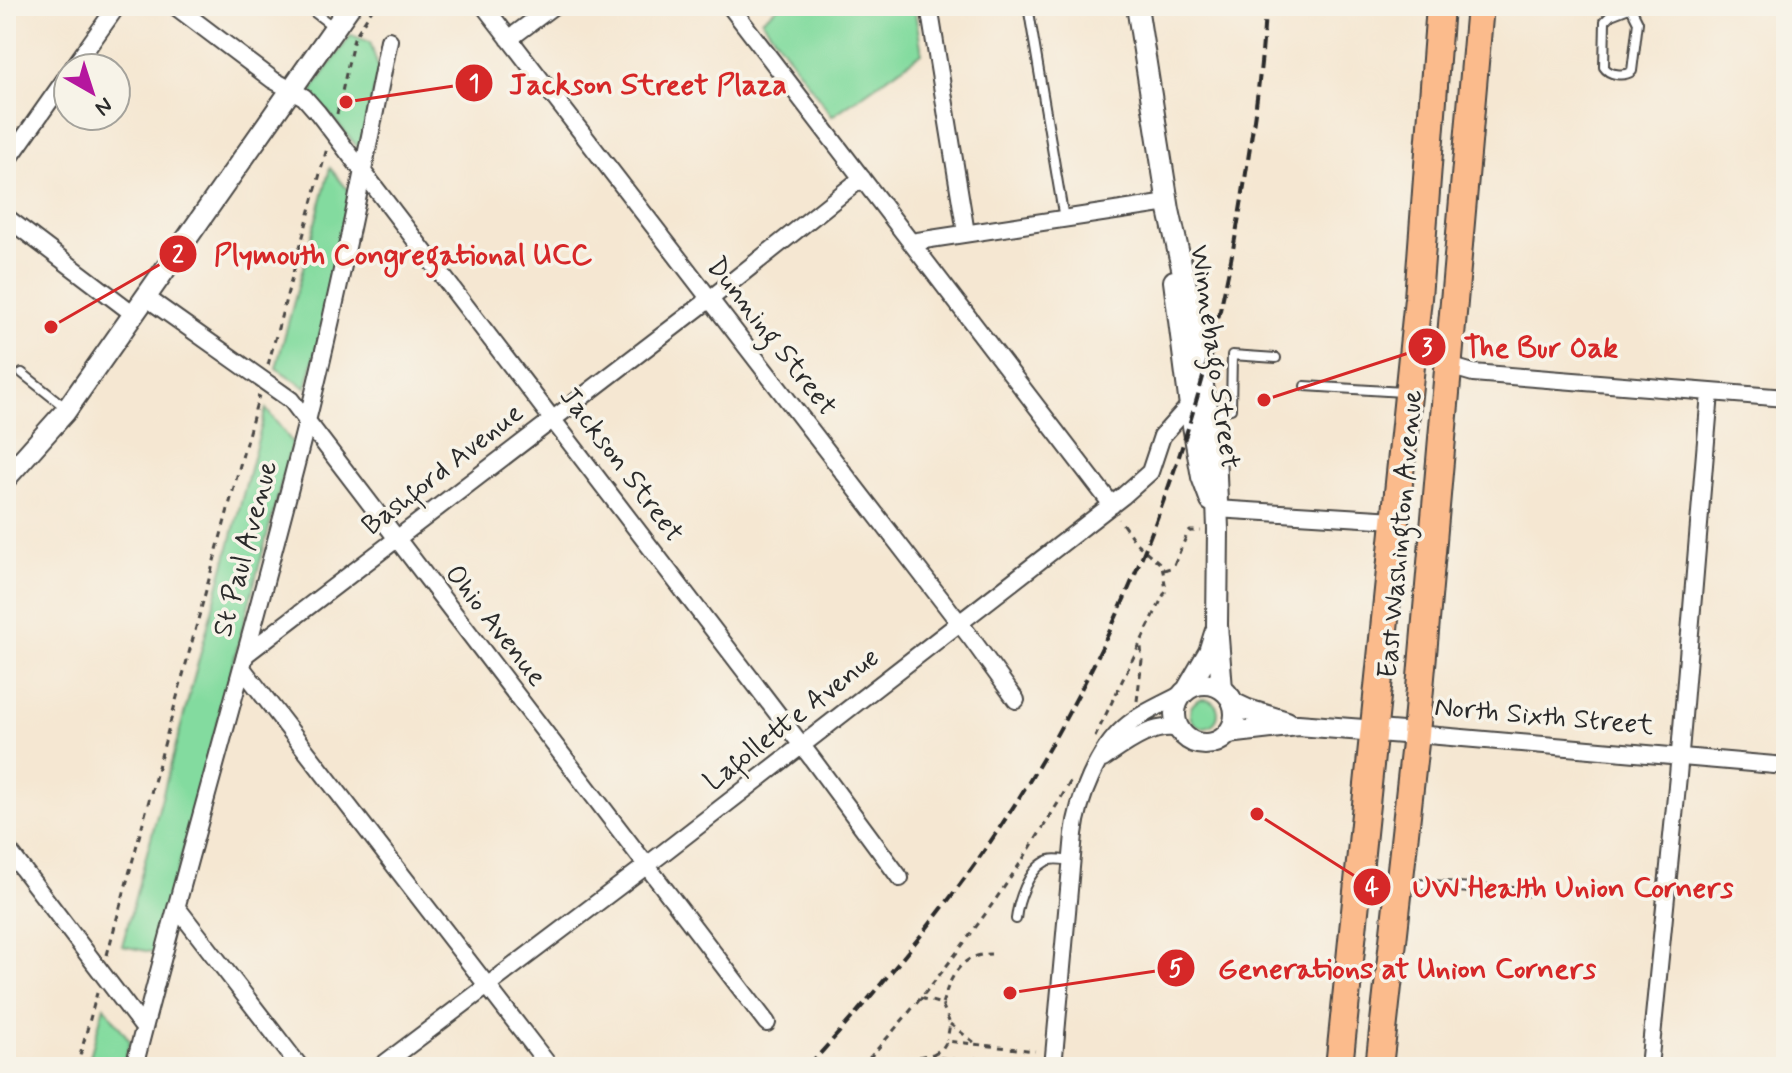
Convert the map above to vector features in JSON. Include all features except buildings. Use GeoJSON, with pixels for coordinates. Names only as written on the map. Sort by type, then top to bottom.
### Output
{"type":"FeatureCollection","features":[{"type":"Feature","properties":{"kind":"main road","name":"East Washington Avenue"},"geometry":{"type":"LineString","coordinates":[[1339,1067],[1418,298],[1440,6]]}},
{"type":"Feature","properties":{"kind":"main road","name":"East Washington Avenue"},"geometry":{"type":"LineString","coordinates":[[1379,1067],[1416,734],[1480,6]]}},
{"type":"Feature","properties":{"kind":"main road"},"geometry":{"type":"LineString","coordinates":[[1418,298],[1431,317],[1431,360],[1449,366]]}},
{"type":"Feature","properties":{"kind":"street"},"geometry":{"type":"LineString","coordinates":[[84,52],[117,6]]}},
{"type":"Feature","properties":{"kind":"street","name":"Jackson Street"},"geometry":{"type":"LineString","coordinates":[[175,6],[273,80],[309,102],[363,170],[383,202],[553,418],[900,878]]}},
{"type":"Feature","properties":{"kind":"street"},"geometry":{"type":"LineString","coordinates":[[9,469],[67,409],[350,6]]}},
{"type":"Feature","properties":{"kind":"street","name":"Dunning Street"},"geometry":{"type":"LineString","coordinates":[[484,6],[1016,700]]}},
{"type":"Feature","properties":{"kind":"street"},"geometry":{"type":"LineString","coordinates":[[509,39],[553,6]]}},
{"type":"Feature","properties":{"kind":"street"},"geometry":{"type":"LineString","coordinates":[[730,6],[1112,505]]}},
{"type":"Feature","properties":{"kind":"street"},"geometry":{"type":"LineString","coordinates":[[929,6],[966,233]]}},
{"type":"Feature","properties":{"kind":"street","name":"Winnebago Street"},"geometry":{"type":"LineString","coordinates":[[1137,6],[1169,207],[1201,353],[1203,386],[1199,410]]}},
{"type":"Feature","properties":{"kind":"street","name":"St Paul Avenue"},"geometry":{"type":"LineString","coordinates":[[134,1067],[307,424],[389,40]]}},
{"type":"Feature","properties":{"kind":"street"},"geometry":{"type":"LineString","coordinates":[[6,163],[52,98]]}},
{"type":"Feature","properties":{"kind":"street","name":"Bashford Avenue"},"geometry":{"type":"LineString","coordinates":[[244,661],[395,539],[710,299],[862,178]]}},
{"type":"Feature","properties":{"kind":"street"},"geometry":{"type":"LineString","coordinates":[[911,242],[1169,207]]}},
{"type":"Feature","properties":{"kind":"street","name":"Winnebago Street"},"geometry":{"type":"LineString","coordinates":[[1169,207],[1167,233],[1199,410],[1206,492],[1216,509],[1217,625],[1228,696]]}},
{"type":"Feature","properties":{"kind":"street","name":"Ohio Avenue"},"geometry":{"type":"LineString","coordinates":[[6,217],[141,307],[291,400],[767,1023]]}},
{"type":"Feature","properties":{"kind":"street"},"geometry":{"type":"LineString","coordinates":[[1449,366],[1473,373],[1786,398]]}},
{"type":"Feature","properties":{"kind":"street"},"geometry":{"type":"LineString","coordinates":[[1649,1067],[1710,393]]}},
{"type":"Feature","properties":{"kind":"street","name":"Lafollette Avenue"},"geometry":{"type":"LineString","coordinates":[[380,1067],[646,866],[1112,505],[1150,472],[1162,436],[1199,410]]}},
{"type":"Feature","properties":{"kind":"street"},"geometry":{"type":"LineString","coordinates":[[1216,509],[1395,520]]}},
{"type":"Feature","properties":{"kind":"street","name":"Winnebago Street"},"geometry":{"type":"LineString","coordinates":[[1053,1067],[1072,861],[1078,813],[1088,783],[1114,739],[1125,727],[1185,692],[1209,652],[1217,625]]}},
{"type":"Feature","properties":{"kind":"street"},"geometry":{"type":"LineString","coordinates":[[244,661],[550,1067]]}},
{"type":"Feature","properties":{"kind":"street"},"geometry":{"type":"LineString","coordinates":[[1102,760],[1148,733],[1169,726],[1179,729],[1190,740],[1207,744],[1223,739],[1235,718],[1228,696],[1204,684],[1185,692],[1175,710],[1179,729]]}},
{"type":"Feature","properties":{"kind":"street","name":"North Sixth Street"},"geometry":{"type":"LineString","coordinates":[[1228,696],[1248,710],[1298,725]]}},
{"type":"Feature","properties":{"kind":"street","name":"North Sixth Street"},"geometry":{"type":"LineString","coordinates":[[1228,733],[1298,725],[1786,766]]}},
{"type":"Feature","properties":{"kind":"street"},"geometry":{"type":"LineString","coordinates":[[6,847],[143,1027]]}},
{"type":"Feature","properties":{"kind":"street"},"geometry":{"type":"LineString","coordinates":[[178,909],[300,1067]]}},
{"type":"Feature","properties":{"kind":"lane"},"geometry":{"type":"LineString","coordinates":[[306,6],[335,28]]}},
{"type":"Feature","properties":{"kind":"lane"},"geometry":{"type":"LineString","coordinates":[[1028,6],[1065,220]]}},
{"type":"Feature","properties":{"kind":"lane"},"geometry":{"type":"LineString","coordinates":[[1629,7],[1638,22],[1632,71],[1624,75],[1609,73],[1604,67],[1605,21],[1629,7]]}},
{"type":"Feature","properties":{"kind":"lane"},"geometry":{"type":"LineString","coordinates":[[1199,410],[1231,409],[1232,355],[1276,358]]}},
{"type":"Feature","properties":{"kind":"lane"},"geometry":{"type":"LineString","coordinates":[[22,373],[67,409]]}},
{"type":"Feature","properties":{"kind":"lane"},"geometry":{"type":"LineString","coordinates":[[1305,386],[1408,392]]}},
{"type":"Feature","properties":{"kind":"lane"},"geometry":{"type":"LineString","coordinates":[[1016,919],[1019,897],[1042,863],[1051,859],[1072,861]]}},
{"type":"Feature","properties":{"kind":"lane"},"geometry":{"type":"LineString","coordinates":[[1399,883],[1525,892]]}},
{"type":"Feature","properties":{"kind":"path"},"geometry":{"type":"LineString","coordinates":[[337,112],[354,38],[374,6]]}},
{"type":"Feature","properties":{"kind":"path"},"geometry":{"type":"LineString","coordinates":[[267,365],[326,153]]}},
{"type":"Feature","properties":{"kind":"path"},"geometry":{"type":"LineString","coordinates":[[107,956],[260,394]]}},
{"type":"Feature","properties":{"kind":"path"},"geometry":{"type":"LineString","coordinates":[[1091,746],[1166,590],[1164,570],[1159,561],[1136,543],[1112,505]]}},
{"type":"Feature","properties":{"kind":"path"},"geometry":{"type":"LineString","coordinates":[[1164,570],[1173,567],[1190,531],[1199,531]]}},
{"type":"Feature","properties":{"kind":"path"},"geometry":{"type":"LineString","coordinates":[[1137,704],[1141,646]]}},
{"type":"Feature","properties":{"kind":"path"},"geometry":{"type":"LineString","coordinates":[[861,1067],[920,998],[993,904],[1076,772]]}},
{"type":"Feature","properties":{"kind":"path"},"geometry":{"type":"LineString","coordinates":[[979,1045],[950,1024],[942,1004],[949,981],[957,969],[978,955],[991,954]]}},
{"type":"Feature","properties":{"kind":"path"},"geometry":{"type":"LineString","coordinates":[[77,1067],[98,991]]}},
{"type":"Feature","properties":{"kind":"path"},"geometry":{"type":"LineString","coordinates":[[920,998],[942,1004]]}},
{"type":"Feature","properties":{"kind":"path"},"geometry":{"type":"LineString","coordinates":[[898,1067],[912,1058],[942,1049],[950,1024]]}},
{"type":"Feature","properties":{"kind":"path"},"geometry":{"type":"LineString","coordinates":[[947,1041],[1035,1051]]}},
{"type":"Feature","properties":{"kind":"path"},"geometry":{"type":"LineString","coordinates":[[933,1054],[933,1057],[968,1061],[972,1058],[1034,1065]]}},
{"type":"Feature","properties":{"kind":"green space"},"geometry":{"type":"Polygon","coordinates":[[[779,6],[914,6],[922,53],[832,116],[762,20],[779,6]]]}},
{"type":"Feature","properties":{"kind":"green space"},"geometry":{"type":"Polygon","coordinates":[[[351,35],[370,42],[379,70],[360,150],[311,92],[351,35]]]}},
{"type":"Feature","properties":{"kind":"green space"},"geometry":{"type":"Polygon","coordinates":[[[330,168],[349,191],[344,244],[306,388],[276,368],[330,168]]]}},
{"type":"Feature","properties":{"kind":"green space"},"geometry":{"type":"Polygon","coordinates":[[[266,409],[292,442],[156,953],[122,946],[266,409]]]}},
{"type":"Feature","properties":{"kind":"green space"},"geometry":{"type":"Polygon","coordinates":[[[1204,699],[1214,703],[1218,713],[1214,723],[1204,727],[1194,723],[1190,713],[1194,703],[1204,699]]]}},
{"type":"Feature","properties":{"kind":"green space"},"geometry":{"type":"Polygon","coordinates":[[[104,1006],[130,1041],[123,1067],[87,1067],[104,1006]]]}},
{"type":"Feature","properties":{"kind":"railway"},"geometry":{"type":"LineString","coordinates":[[808,1067],[896,967],[977,861],[1027,785],[1073,705],[1113,623],[1149,539],[1180,453],[1228,276],[1260,74],[1265,6]]}},
{"type":"Feature","properties":{"kind":"place","name":"Jackson Street Plaza"},"geometry":{"type":"Point","coordinates":[346,102]}},
{"type":"Feature","properties":{"kind":"place","name":"Plymouth Congregational UCC"},"geometry":{"type":"Point","coordinates":[51,327]}},
{"type":"Feature","properties":{"kind":"place","name":"The Bur Oak"},"geometry":{"type":"Point","coordinates":[1264,400]}},
{"type":"Feature","properties":{"kind":"place","name":"UW Health Union Corners"},"geometry":{"type":"Point","coordinates":[1257,814]}},
{"type":"Feature","properties":{"kind":"place","name":"Generations at Union Corners"},"geometry":{"type":"Point","coordinates":[1010,993]}}]}
